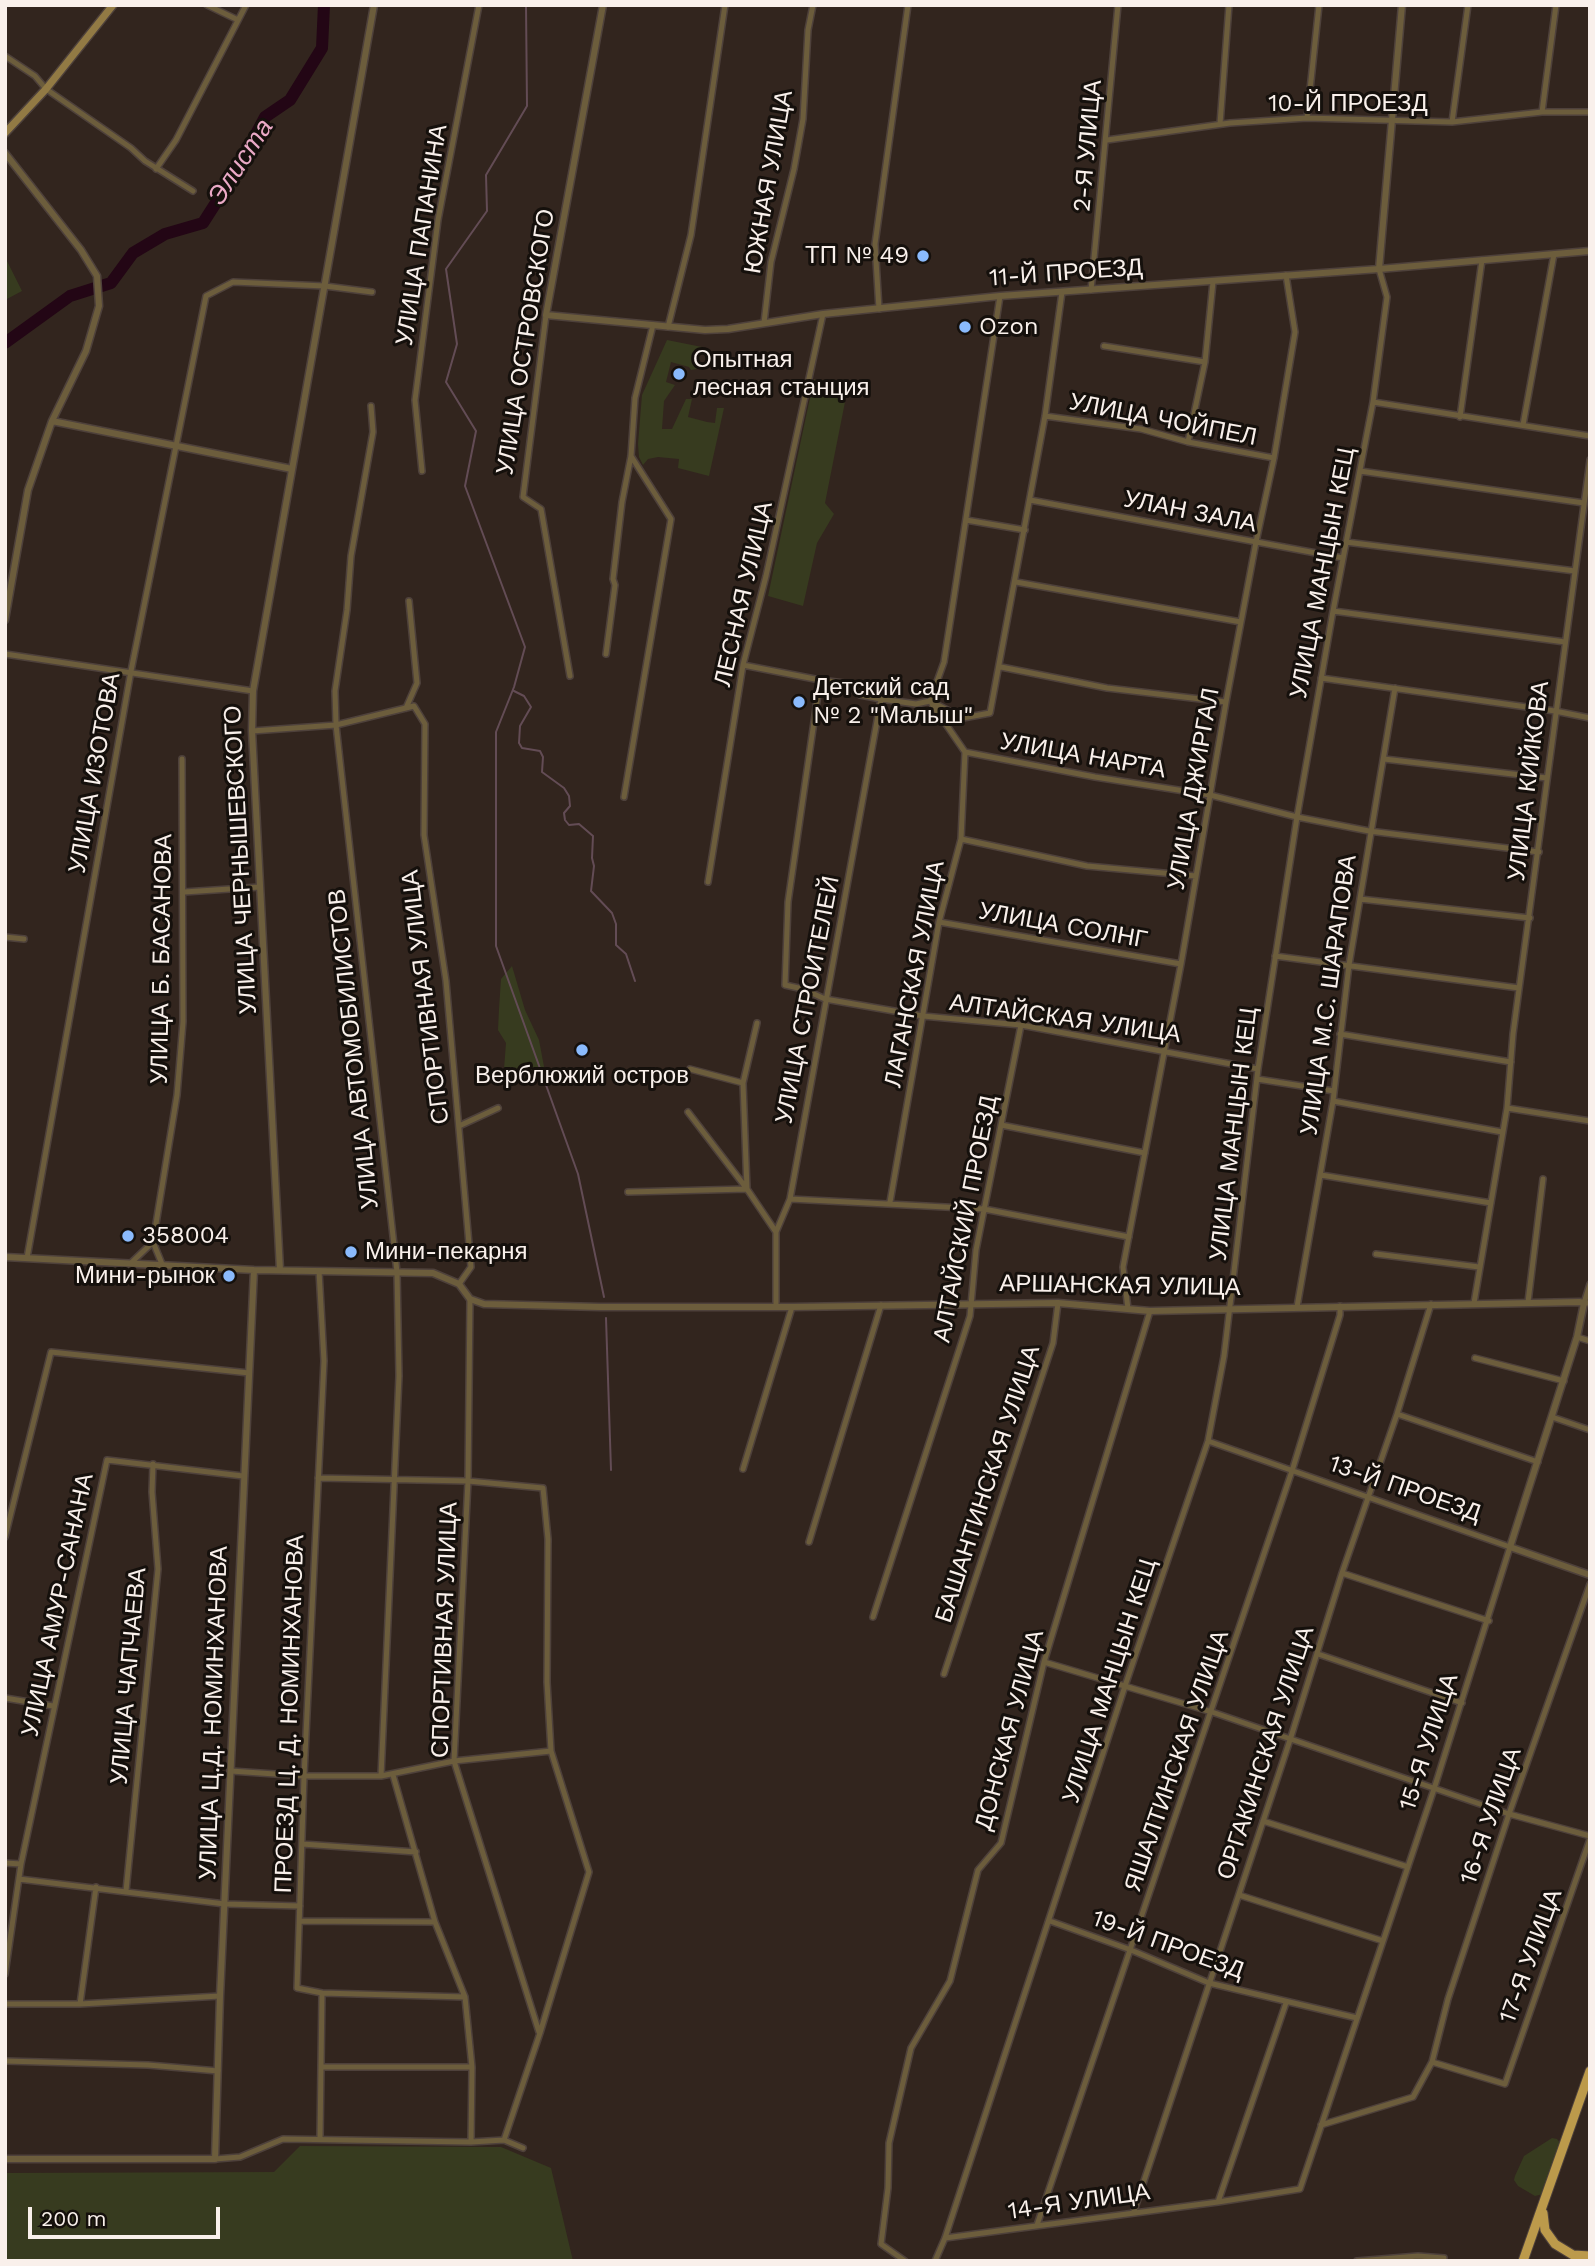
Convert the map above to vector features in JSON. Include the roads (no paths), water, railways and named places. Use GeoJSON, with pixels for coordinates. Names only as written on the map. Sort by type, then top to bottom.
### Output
{"type":"FeatureCollection","features":[{"type":"Feature","properties":{"kind":"highway"},"geometry":{"type":"LineString","coordinates":[[1523,2261],[1590,2071]]}},
{"type":"Feature","properties":{"kind":"highway"},"geometry":{"type":"LineString","coordinates":[[1579,2104],[1590,2090]]}},
{"type":"Feature","properties":{"kind":"highway"},"geometry":{"type":"LineString","coordinates":[[1543,2204],[1545,2230],[1555,2244],[1573,2255],[1590,2256]]}},
{"type":"Feature","properties":{"kind":"main road"},"geometry":{"type":"LineString","coordinates":[[5,133],[46,89],[113,5]]}},
{"type":"Feature","properties":{"kind":"street"},"geometry":{"type":"LineString","coordinates":[[207,5],[238,20]]}},
{"type":"Feature","properties":{"kind":"street"},"geometry":{"type":"LineString","coordinates":[[156,169],[176,140],[246,5]]}},
{"type":"Feature","properties":{"kind":"street","name":"УЛИЦА ЧЕРНЫШЕВСКОГО"},"geometry":{"type":"LineString","coordinates":[[280,1270],[252,731],[253,691],[373,5]]}},
{"type":"Feature","properties":{"kind":"street","name":"УЛИЦА ПАПАНИНА"},"geometry":{"type":"LineString","coordinates":[[422,471],[415,400],[418,375],[438,220],[479,5]]}},
{"type":"Feature","properties":{"kind":"street","name":"УЛИЦА ОСТРОВСКОГО"},"geometry":{"type":"LineString","coordinates":[[570,676],[541,509],[523,497],[546,315],[603,5]]}},
{"type":"Feature","properties":{"kind":"street"},"geometry":{"type":"LineString","coordinates":[[668,327],[691,235],[725,5]]}},
{"type":"Feature","properties":{"kind":"street","name":"ЮЖНАЯ УЛИЦА"},"geometry":{"type":"LineString","coordinates":[[764,323],[771,262],[803,120],[808,30],[813,5]]}},
{"type":"Feature","properties":{"kind":"street"},"geometry":{"type":"LineString","coordinates":[[879,309],[875,244],[908,5]]}},
{"type":"Feature","properties":{"kind":"street","name":"2-Я УЛИЦА"},"geometry":{"type":"LineString","coordinates":[[1091,289],[1118,5]]}},
{"type":"Feature","properties":{"kind":"street"},"geometry":{"type":"LineString","coordinates":[[1220,124],[1229,5]]}},
{"type":"Feature","properties":{"kind":"street"},"geometry":{"type":"LineString","coordinates":[[1307,118],[1319,5]]}},
{"type":"Feature","properties":{"kind":"street"},"geometry":{"type":"LineString","coordinates":[[1378,270],[1402,5]]}},
{"type":"Feature","properties":{"kind":"street"},"geometry":{"type":"LineString","coordinates":[[1452,122],[1468,5]]}},
{"type":"Feature","properties":{"kind":"street"},"geometry":{"type":"LineString","coordinates":[[1542,112],[1556,5]]}},
{"type":"Feature","properties":{"kind":"street"},"geometry":{"type":"LineString","coordinates":[[5,56],[156,169],[193,191]]}},
{"type":"Feature","properties":{"kind":"street","name":"10-Й ПРОЕЗД"},"geometry":{"type":"LineString","coordinates":[[1107,140],[1220,124],[1307,118],[1452,122],[1542,112],[1590,112]]}},
{"type":"Feature","properties":{"kind":"street"},"geometry":{"type":"LineString","coordinates":[[5,153],[81,250],[97,276],[99,295],[99,306],[86,351],[52,421],[28,490],[5,620]]}},
{"type":"Feature","properties":{"kind":"street","name":"11-Й ПРОЕЗД"},"geometry":{"type":"LineString","coordinates":[[546,315],[705,330],[823,314],[1000,296],[1378,270],[1590,251]]}},
{"type":"Feature","properties":{"kind":"street"},"geometry":{"type":"LineString","coordinates":[[1523,425],[1554,254]]}},
{"type":"Feature","properties":{"kind":"street"},"geometry":{"type":"LineString","coordinates":[[1461,417],[1482,260]]}},
{"type":"Feature","properties":{"kind":"street","name":"УЛИЦА МАНЦЫН КЕЦ"},"geometry":{"type":"LineString","coordinates":[[935,2261],[945,2238],[1208,1441],[1224,1356],[1258,1069],[1297,817],[1373,402],[1387,297],[1378,270]]}},
{"type":"Feature","properties":{"kind":"street","name":"УЛИЦА ДЖИРГАЛ"},"geometry":{"type":"LineString","coordinates":[[1128,1309],[1124,1267],[1129,1237],[1295,332],[1286,275]]}},
{"type":"Feature","properties":{"kind":"street","name":"УЛИЦА ИЗОТОВА"},"geometry":{"type":"LineString","coordinates":[[27,1258],[131,671],[206,296],[233,282],[325,286]]}},
{"type":"Feature","properties":{"kind":"street"},"geometry":{"type":"LineString","coordinates":[[1188,442],[1205,362],[1213,282]]}},
{"type":"Feature","properties":{"kind":"street"},"geometry":{"type":"LineString","coordinates":[[325,286],[372,292]]}},
{"type":"Feature","properties":{"kind":"street"},"geometry":{"type":"LineString","coordinates":[[744,664],[820,680],[844,682],[860,695],[916,704],[930,701],[963,718],[990,713],[1045,416],[1062,292]]}},
{"type":"Feature","properties":{"kind":"street"},"geometry":{"type":"LineString","coordinates":[[930,701],[944,662],[1000,296]]}},
{"type":"Feature","properties":{"kind":"street","name":"ЛЕСНАЯ УЛИЦА"},"geometry":{"type":"LineString","coordinates":[[708,883],[744,664],[823,314]]}},
{"type":"Feature","properties":{"kind":"street"},"geometry":{"type":"LineString","coordinates":[[607,654],[615,585],[613,579],[631,456],[635,398],[653,326]]}},
{"type":"Feature","properties":{"kind":"street"},"geometry":{"type":"LineString","coordinates":[[1104,346],[1205,362]]}},
{"type":"Feature","properties":{"kind":"street"},"geometry":{"type":"LineString","coordinates":[[1373,402],[1590,436]]}},
{"type":"Feature","properties":{"kind":"street","name":"УЛИЦА АВТОМОБИЛИСТОВ"},"geometry":{"type":"LineString","coordinates":[[371,406],[373,432],[351,555],[347,610],[335,691],[336,724],[397,1272],[399,1376],[381,1776]]}},
{"type":"Feature","properties":{"kind":"street","name":"УЛИЦА ЧОЙПЕЛ"},"geometry":{"type":"LineString","coordinates":[[1045,416],[1142,429],[1188,442],[1274,458]]}},
{"type":"Feature","properties":{"kind":"street"},"geometry":{"type":"LineString","coordinates":[[52,421],[292,469]]}},
{"type":"Feature","properties":{"kind":"street"},"geometry":{"type":"LineString","coordinates":[[625,797],[671,519],[631,456]]}},
{"type":"Feature","properties":{"kind":"street","name":"УЛИЦА КИЙКОВА"},"geometry":{"type":"LineString","coordinates":[[1474,1303],[1507,1108],[1555,711],[1590,460]]}},
{"type":"Feature","properties":{"kind":"street"},"geometry":{"type":"LineString","coordinates":[[1360,471],[1584,503]]}},
{"type":"Feature","properties":{"kind":"street","name":"УЛАН ЗАЛА"},"geometry":{"type":"LineString","coordinates":[[1030,499],[1343,558]]}},
{"type":"Feature","properties":{"kind":"street"},"geometry":{"type":"LineString","coordinates":[[966,520],[1025,530]]}},
{"type":"Feature","properties":{"kind":"street"},"geometry":{"type":"LineString","coordinates":[[1346,542],[1575,571]]}},
{"type":"Feature","properties":{"kind":"street"},"geometry":{"type":"LineString","coordinates":[[1016,582],[1241,622]]}},
{"type":"Feature","properties":{"kind":"street"},"geometry":{"type":"LineString","coordinates":[[252,731],[336,724],[406,708],[417,683],[409,601]]}},
{"type":"Feature","properties":{"kind":"street"},"geometry":{"type":"LineString","coordinates":[[1333,611],[1565,642]]}},
{"type":"Feature","properties":{"kind":"street"},"geometry":{"type":"LineString","coordinates":[[5,654],[253,691]]}},
{"type":"Feature","properties":{"kind":"street"},"geometry":{"type":"LineString","coordinates":[[1000,667],[1107,688],[1227,702]]}},
{"type":"Feature","properties":{"kind":"street"},"geometry":{"type":"LineString","coordinates":[[1321,678],[1590,718]]}},
{"type":"Feature","properties":{"kind":"street","name":"АЛТАЙСКАЯ УЛИЦА"},"geometry":{"type":"LineString","coordinates":[[820,680],[788,902],[785,985],[803,989],[825,999],[923,1016],[1021,1025],[1258,1069]]}},
{"type":"Feature","properties":{"kind":"street","name":"УЛИЦА М.С. ШАРАПОВА"},"geometry":{"type":"LineString","coordinates":[[1297,1307],[1333,1101],[1349,965],[1369,831],[1395,688]]}},
{"type":"Feature","properties":{"kind":"street","name":"УЛИЦА СТРОИТЕЛЕЙ"},"geometry":{"type":"LineString","coordinates":[[776,1307],[776,1232],[790,1199],[881,699]]}},
{"type":"Feature","properties":{"kind":"street","name":"УЛИЦА НАРТА"},"geometry":{"type":"LineString","coordinates":[[930,701],[965,752],[1095,777],[1210,795],[1297,817],[1369,831],[1539,852]]}},
{"type":"Feature","properties":{"kind":"street","name":"СПОРТИВНАЯ УЛИЦА"},"geometry":{"type":"LineString","coordinates":[[406,708],[414,706],[425,724],[424,835],[446,981],[471,1267],[459,1284]]}},
{"type":"Feature","properties":{"kind":"street","name":"ЛАГАНСКАЯ УЛИЦА"},"geometry":{"type":"LineString","coordinates":[[890,1202],[939,922],[961,839],[965,752]]}},
{"type":"Feature","properties":{"kind":"street","name":"УЛИЦА Б. БАСАНОВА"},"geometry":{"type":"LineString","coordinates":[[153,1242],[177,1095],[183,1022],[182,759]]}},
{"type":"Feature","properties":{"kind":"street"},"geometry":{"type":"LineString","coordinates":[[1384,759],[1547,778]]}},
{"type":"Feature","properties":{"kind":"street"},"geometry":{"type":"LineString","coordinates":[[961,839],[1087,866],[1196,876]]}},
{"type":"Feature","properties":{"kind":"street"},"geometry":{"type":"LineString","coordinates":[[184,892],[260,887]]}},
{"type":"Feature","properties":{"kind":"street"},"geometry":{"type":"LineString","coordinates":[[1360,899],[1530,918]]}},
{"type":"Feature","properties":{"kind":"street","name":"УЛИЦА СОЛНГ"},"geometry":{"type":"LineString","coordinates":[[939,922],[1181,964]]}},
{"type":"Feature","properties":{"kind":"street"},"geometry":{"type":"LineString","coordinates":[[5,937],[24,939]]}},
{"type":"Feature","properties":{"kind":"street"},"geometry":{"type":"LineString","coordinates":[[1275,956],[1520,988]]}},
{"type":"Feature","properties":{"kind":"street"},"geometry":{"type":"LineString","coordinates":[[747,1189],[743,1083],[757,1023]]}},
{"type":"Feature","properties":{"kind":"street","name":"АЛТАЙСКИЙ ПРОЕЗД"},"geometry":{"type":"LineString","coordinates":[[873,1617],[970,1316],[976,1250],[1021,1025]]}},
{"type":"Feature","properties":{"kind":"street"},"geometry":{"type":"LineString","coordinates":[[1340,1034],[1511,1062]]}},
{"type":"Feature","properties":{"kind":"street"},"geometry":{"type":"LineString","coordinates":[[690,1069],[743,1083]]}},
{"type":"Feature","properties":{"kind":"street"},"geometry":{"type":"LineString","coordinates":[[1257,1079],[1334,1091]]}},
{"type":"Feature","properties":{"kind":"street"},"geometry":{"type":"LineString","coordinates":[[1333,1101],[1502,1132]]}},
{"type":"Feature","properties":{"kind":"street"},"geometry":{"type":"LineString","coordinates":[[459,1126],[498,1108]]}},
{"type":"Feature","properties":{"kind":"street"},"geometry":{"type":"LineString","coordinates":[[1507,1108],[1590,1121]]}},
{"type":"Feature","properties":{"kind":"street"},"geometry":{"type":"LineString","coordinates":[[688,1112],[776,1232]]}},
{"type":"Feature","properties":{"kind":"street"},"geometry":{"type":"LineString","coordinates":[[1001,1125],[1145,1153]]}},
{"type":"Feature","properties":{"kind":"street"},"geometry":{"type":"LineString","coordinates":[[1321,1175],[1491,1203]]}},
{"type":"Feature","properties":{"kind":"street"},"geometry":{"type":"LineString","coordinates":[[1528,1302],[1543,1179]]}},
{"type":"Feature","properties":{"kind":"street"},"geometry":{"type":"LineString","coordinates":[[628,1192],[747,1189]]}},
{"type":"Feature","properties":{"kind":"street"},"geometry":{"type":"LineString","coordinates":[[790,1199],[890,1202],[984,1209],[1129,1237]]}},
{"type":"Feature","properties":{"kind":"street"},"geometry":{"type":"LineString","coordinates":[[132,1262],[153,1242],[162,1264]]}},
{"type":"Feature","properties":{"kind":"street"},"geometry":{"type":"LineString","coordinates":[[1376,1254],[1479,1267]]}},
{"type":"Feature","properties":{"kind":"street"},"geometry":{"type":"LineString","coordinates":[[5,1257],[254,1270],[433,1273],[459,1284],[470,1299]]}},
{"type":"Feature","properties":{"kind":"street","name":"УЛИЦА Ц.Д. НОМИНХАНОВА"},"geometry":{"type":"LineString","coordinates":[[215,2159],[220,1996],[254,1270]]}},
{"type":"Feature","properties":{"kind":"street","name":"ПРОЕЗД Ц. Д. НОМИНХАНОВА"},"geometry":{"type":"LineString","coordinates":[[319,1270],[324,1361],[296,1988],[323,1993]]}},
{"type":"Feature","properties":{"kind":"street"},"geometry":{"type":"LineString","coordinates":[[1587,1303],[1590,1284]]}},
{"type":"Feature","properties":{"kind":"street","name":"СПОРТИВНАЯ УЛИЦА"},"geometry":{"type":"LineString","coordinates":[[470,1299],[468,1481],[454,1761],[540,2033]]}},
{"type":"Feature","properties":{"kind":"street","name":"АРШАНСКАЯ УЛИЦА"},"geometry":{"type":"LineString","coordinates":[[470,1299],[484,1304],[692,1307],[1058,1303],[1150,1311],[1587,1303]]}},
{"type":"Feature","properties":{"kind":"street","name":"БАШАНТИНСКАЯ УЛИЦА"},"geometry":{"type":"LineString","coordinates":[[944,1674],[1053,1343],[1058,1303]]}},
{"type":"Feature","properties":{"kind":"street","name":"15-Я УЛИЦА"},"geometry":{"type":"LineString","coordinates":[[1300,2189],[1489,1621],[1587,1303]]}},
{"type":"Feature","properties":{"kind":"street","name":"ОРГАКИНСКАЯ УЛИЦА"},"geometry":{"type":"LineString","coordinates":[[1134,2211],[1431,1304]]}},
{"type":"Feature","properties":{"kind":"street"},"geometry":{"type":"LineString","coordinates":[[809,1542],[881,1305]]}},
{"type":"Feature","properties":{"kind":"street","name":"ЯШАЛТИНСКАЯ УЛИЦА"},"geometry":{"type":"LineString","coordinates":[[1037,2225],[1292,1471],[1340,1315],[1340,1306]]}},
{"type":"Feature","properties":{"kind":"street"},"geometry":{"type":"LineString","coordinates":[[743,1469],[792,1307]]}},
{"type":"Feature","properties":{"kind":"street","name":"ДОНСКАЯ УЛИЦА"},"geometry":{"type":"LineString","coordinates":[[905,2261],[881,2244],[888,2188],[889,2143],[911,2048],[950,1981],[978,1870],[1000,1843],[1044,1662],[1150,1311]]}},
{"type":"Feature","properties":{"kind":"street"},"geometry":{"type":"LineString","coordinates":[[1577,1337],[1590,1341]]}},
{"type":"Feature","properties":{"kind":"street"},"geometry":{"type":"LineString","coordinates":[[5,1537],[51,1352],[249,1373]]}},
{"type":"Feature","properties":{"kind":"street"},"geometry":{"type":"LineString","coordinates":[[1475,1358],[1564,1381]]}},
{"type":"Feature","properties":{"kind":"street"},"geometry":{"type":"LineString","coordinates":[[1397,1414],[1538,1462]]}},
{"type":"Feature","properties":{"kind":"street"},"geometry":{"type":"LineString","coordinates":[[1552,1417],[1590,1430]]}},
{"type":"Feature","properties":{"kind":"street","name":"13-Й ПРОЕЗД"},"geometry":{"type":"LineString","coordinates":[[1208,1441],[1590,1575]]}},
{"type":"Feature","properties":{"kind":"street","name":"УЛИЦА АМУР-САНАНА"},"geometry":{"type":"LineString","coordinates":[[5,1974],[19,1879],[53,1706],[107,1460],[243,1476]]}},
{"type":"Feature","properties":{"kind":"street","name":"УЛИЦА ЧАПЧАЕВА"},"geometry":{"type":"LineString","coordinates":[[126,1891],[158,1569],[152,1492],[153,1464]]}},
{"type":"Feature","properties":{"kind":"street"},"geometry":{"type":"LineString","coordinates":[[318,1478],[468,1481],[543,1488],[548,1539],[547,1682],[551,1751],[589,1872],[504,2140]]}},
{"type":"Feature","properties":{"kind":"street"},"geometry":{"type":"LineString","coordinates":[[1342,1573],[1489,1621]]}},
{"type":"Feature","properties":{"kind":"street","name":"16-Я УЛИЦА"},"geometry":{"type":"LineString","coordinates":[[1321,2124],[1413,2097],[1432,2062],[1448,1999],[1509,1814],[1590,1584]]}},
{"type":"Feature","properties":{"kind":"street"},"geometry":{"type":"LineString","coordinates":[[1318,1654],[1462,1703]]}},
{"type":"Feature","properties":{"kind":"street"},"geometry":{"type":"LineString","coordinates":[[1044,1662],[1212,1712],[1434,1789],[1590,1838]]}},
{"type":"Feature","properties":{"kind":"street"},"geometry":{"type":"LineString","coordinates":[[5,1698],[53,1706]]}},
{"type":"Feature","properties":{"kind":"street"},"geometry":{"type":"LineString","coordinates":[[231,1771],[304,1776],[381,1776],[454,1761],[551,1751]]}},
{"type":"Feature","properties":{"kind":"street"},"geometry":{"type":"LineString","coordinates":[[393,1775],[435,1922],[465,1997],[472,2067],[471,2142]]}},
{"type":"Feature","properties":{"kind":"street"},"geometry":{"type":"LineString","coordinates":[[1263,1821],[1408,1867]]}},
{"type":"Feature","properties":{"kind":"street","name":"17-Я УЛИЦА"},"geometry":{"type":"LineString","coordinates":[[1432,2062],[1504,2084],[1590,1838]]}},
{"type":"Feature","properties":{"kind":"street"},"geometry":{"type":"LineString","coordinates":[[302,1844],[415,1852]]}},
{"type":"Feature","properties":{"kind":"street"},"geometry":{"type":"LineString","coordinates":[[5,1863],[22,1864]]}},
{"type":"Feature","properties":{"kind":"street"},"geometry":{"type":"LineString","coordinates":[[19,1879],[225,1904],[300,1906]]}},
{"type":"Feature","properties":{"kind":"street"},"geometry":{"type":"LineString","coordinates":[[80,2004],[96,1887]]}},
{"type":"Feature","properties":{"kind":"street"},"geometry":{"type":"LineString","coordinates":[[1239,1895],[1383,1941]]}},
{"type":"Feature","properties":{"kind":"street"},"geometry":{"type":"LineString","coordinates":[[301,1921],[435,1922]]}},
{"type":"Feature","properties":{"kind":"street","name":"19-Й ПРОЕЗД"},"geometry":{"type":"LineString","coordinates":[[1050,1921],[1131,1950],[1209,1983],[1357,2018]]}},
{"type":"Feature","properties":{"kind":"street"},"geometry":{"type":"LineString","coordinates":[[320,2138],[323,1993],[465,1997]]}},
{"type":"Feature","properties":{"kind":"street"},"geometry":{"type":"LineString","coordinates":[[5,2004],[80,2004],[220,1996]]}},
{"type":"Feature","properties":{"kind":"street"},"geometry":{"type":"LineString","coordinates":[[1218,2202],[1286,2003]]}},
{"type":"Feature","properties":{"kind":"street"},"geometry":{"type":"LineString","coordinates":[[5,2061],[148,2065],[218,2071]]}},
{"type":"Feature","properties":{"kind":"street"},"geometry":{"type":"LineString","coordinates":[[322,2067],[472,2067]]}},
{"type":"Feature","properties":{"kind":"street"},"geometry":{"type":"LineString","coordinates":[[5,2159],[215,2159],[240,2157],[283,2139],[320,2138],[471,2142],[504,2140],[523,2148]]}},
{"type":"Feature","properties":{"kind":"street","name":"14-Я УЛИЦА"},"geometry":{"type":"LineString","coordinates":[[945,2238],[1300,2189]]}},
{"type":"Feature","properties":{"kind":"street"},"geometry":{"type":"LineString","coordinates":[[1357,2261],[1418,2256],[1444,2258]]}},
{"type":"Feature","properties":{"kind":"waterway","name":"Элиста"},"geometry":{"type":"LineString","coordinates":[[5,343],[70,296],[111,283],[133,253],[165,234],[203,223],[235,173],[265,117],[290,100],[322,48],[324,5]]}},
{"type":"Feature","properties":{"kind":"waterway"},"geometry":{"type":"LineString","coordinates":[[526,5],[527,106],[486,175],[487,211],[446,269],[457,344],[446,382],[476,431],[465,486],[525,647],[514,687],[496,732],[496,946],[578,1174],[604,1297]]}},
{"type":"Feature","properties":{"kind":"waterway"},"geometry":{"type":"LineString","coordinates":[[514,691],[524,696],[531,707],[520,726],[519,743],[522,748],[540,751],[543,757],[542,772],[564,788],[569,796],[570,806],[564,813],[565,820],[569,825],[579,824],[593,836],[591,891],[612,913],[616,924],[616,945],[626,954],[635,981]]}},
{"type":"Feature","properties":{"kind":"waterway"},"geometry":{"type":"LineString","coordinates":[[606,1318],[611,1470]]}},
{"type":"Feature","properties":{"kind":"place","name":"ТП № 49"},"geometry":{"type":"Point","coordinates":[923,256]}},
{"type":"Feature","properties":{"kind":"place","name":"Ozon"},"geometry":{"type":"Point","coordinates":[965,327]}},
{"type":"Feature","properties":{"kind":"place","name":"Опытная лесная станция"},"geometry":{"type":"Point","coordinates":[679,374]}},
{"type":"Feature","properties":{"kind":"place","name":"Детский сад № 2 \"Малыш\""},"geometry":{"type":"Point","coordinates":[799,702]}},
{"type":"Feature","properties":{"kind":"place","name":"Верблюжий остров"},"geometry":{"type":"Point","coordinates":[582,1050]}},
{"type":"Feature","properties":{"kind":"place","name":"358004"},"geometry":{"type":"Point","coordinates":[128,1236]}},
{"type":"Feature","properties":{"kind":"place","name":"Мини-пекарня"},"geometry":{"type":"Point","coordinates":[351,1252]}},
{"type":"Feature","properties":{"kind":"place","name":"Мини-рынок"},"geometry":{"type":"Point","coordinates":[229,1276]}}]}
